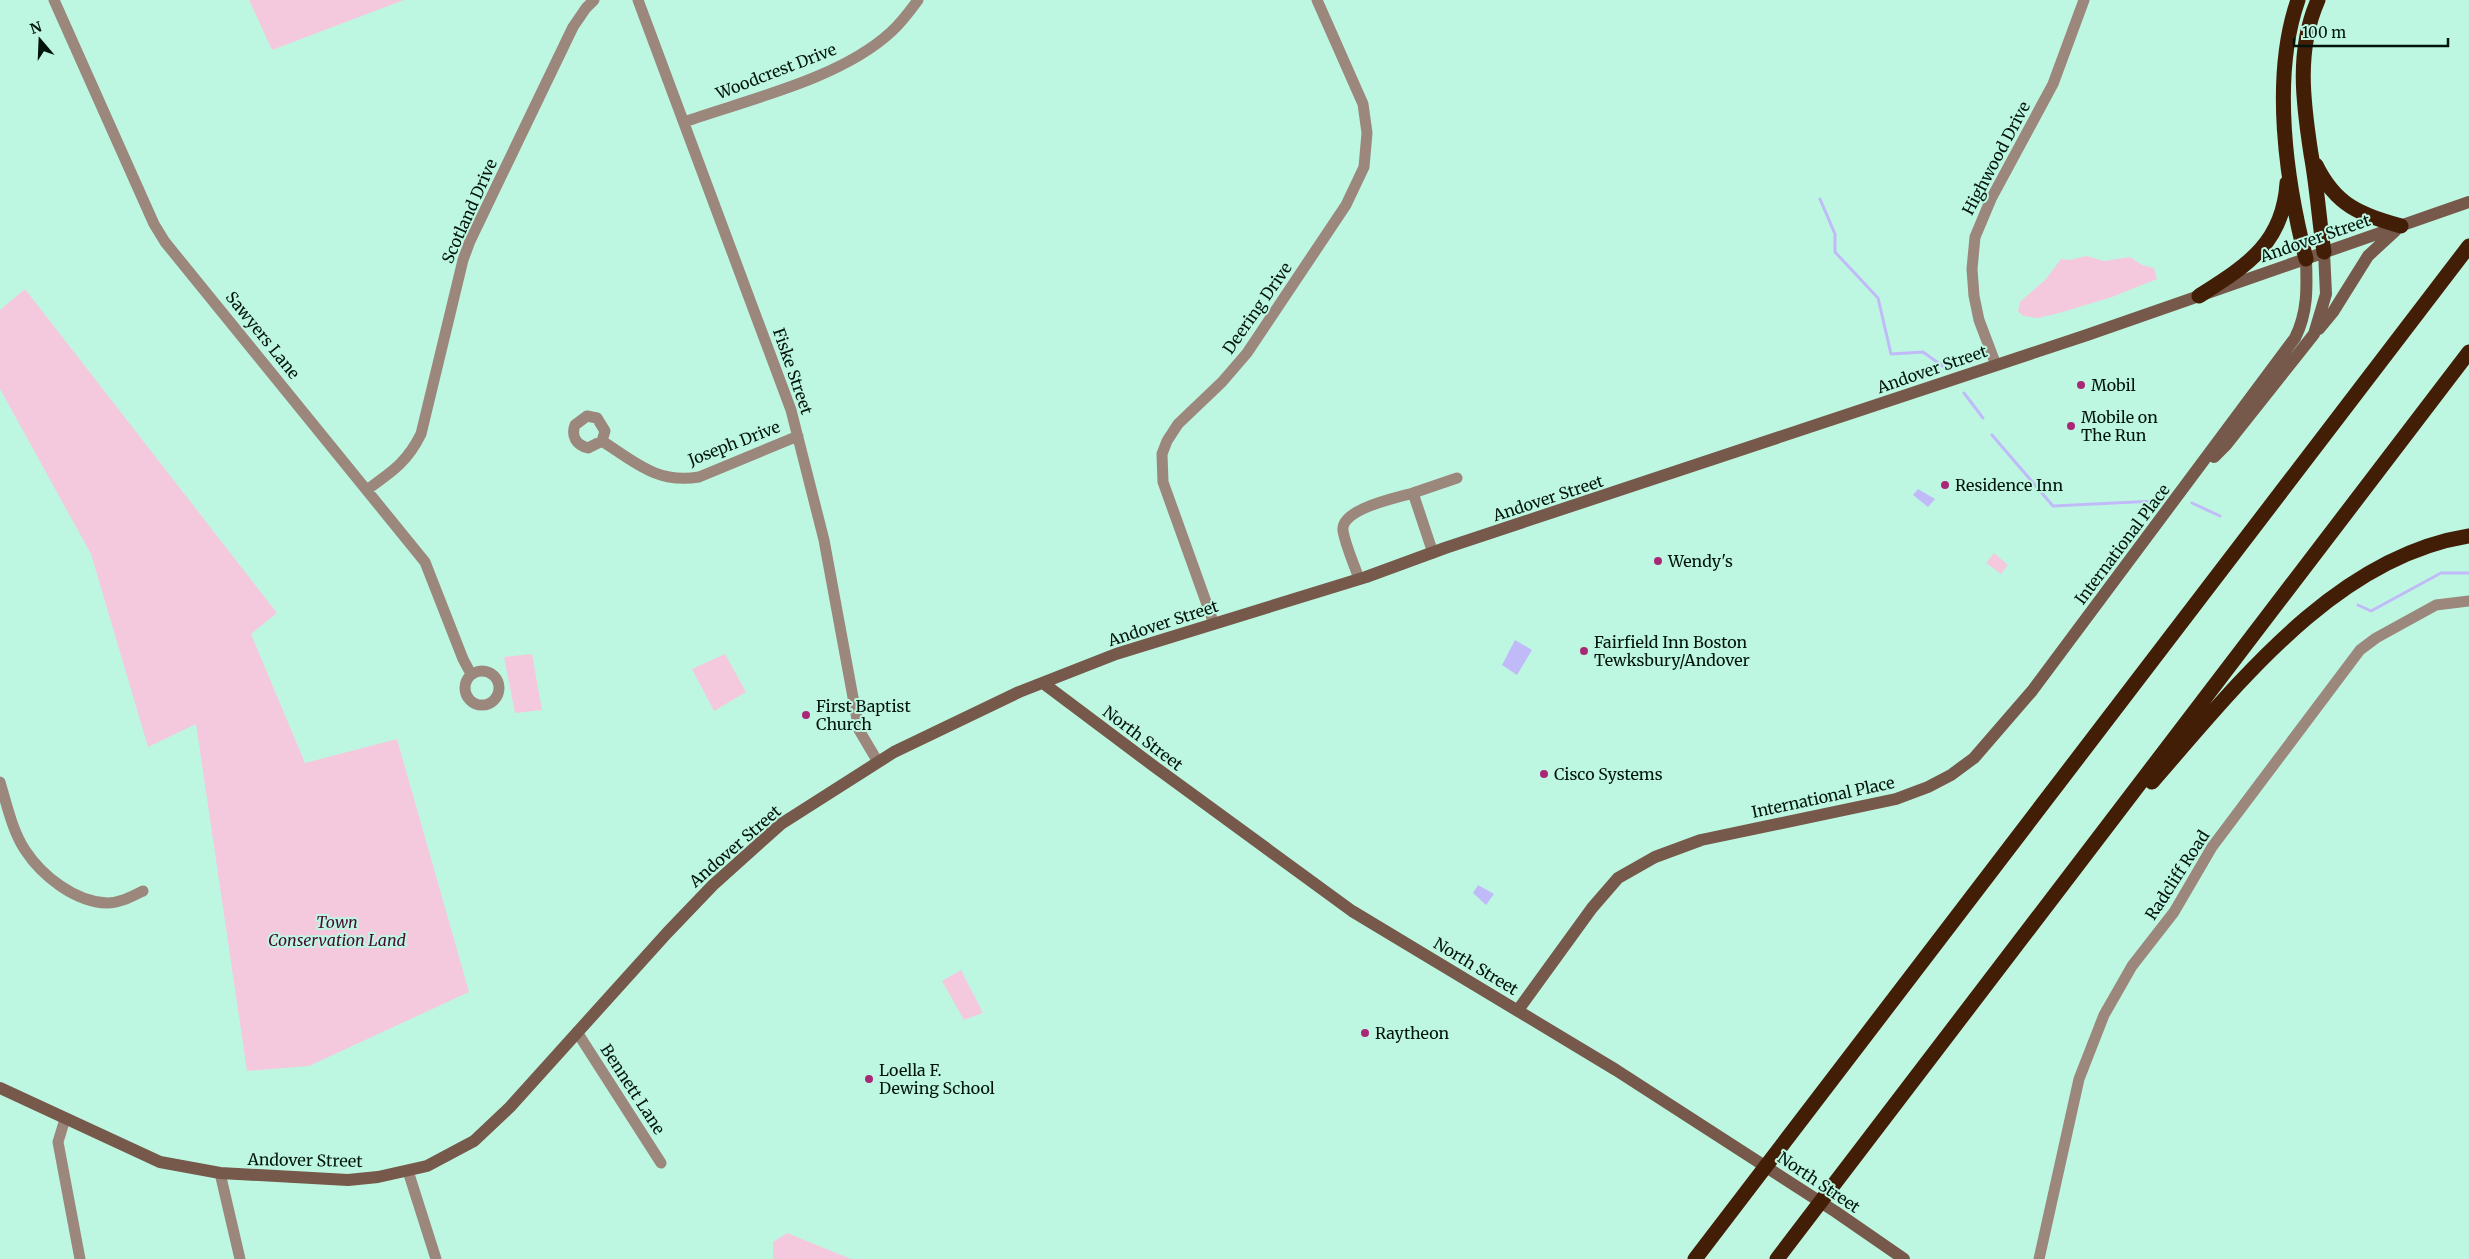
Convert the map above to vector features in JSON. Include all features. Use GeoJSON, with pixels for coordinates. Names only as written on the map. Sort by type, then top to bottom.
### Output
{"type":"FeatureCollection","features":[{"type":"Feature","properties":{"kind":"highway"},"geometry":{"type":"LineString","coordinates":[[2298,0],[2288,35],[2283,77],[2289,167],[2297,224],[2306,259]]}},
{"type":"Feature","properties":{"kind":"highway"},"geometry":{"type":"LineString","coordinates":[[2318,0],[2306,38],[2303,71],[2304,117],[2312,155],[2324,252]]}},
{"type":"Feature","properties":{"kind":"highway"},"geometry":{"type":"LineString","coordinates":[[2312,155],[2326,182],[2345,204],[2357,212],[2401,226]]}},
{"type":"Feature","properties":{"kind":"highway"},"geometry":{"type":"LineString","coordinates":[[2199,296],[2234,274],[2267,244],[2282,212],[2289,167]]}},
{"type":"Feature","properties":{"kind":"highway"},"geometry":{"type":"LineString","coordinates":[[1695,1259],[2469,246]]}},
{"type":"Feature","properties":{"kind":"highway"},"geometry":{"type":"LineString","coordinates":[[1777,1259],[2469,352]]}},
{"type":"Feature","properties":{"kind":"highway"},"geometry":{"type":"LineString","coordinates":[[2066,881],[2238,687],[2320,608],[2362,577],[2392,560],[2432,545],[2469,536]]}},
{"type":"Feature","properties":{"kind":"main road","name":"Andover Street"},"geometry":{"type":"LineString","coordinates":[[0,1088],[160,1162],[220,1173],[348,1180],[408,1171],[426,1166],[474,1141],[510,1107],[652,948],[720,878],[781,824],[878,762],[937,732],[1043,682],[1116,654],[1359,579],[1996,365],[2469,202]]}},
{"type":"Feature","properties":{"kind":"main road"},"geometry":{"type":"LineString","coordinates":[[2314,334],[2333,312],[2371,252],[2401,226]]}},
{"type":"Feature","properties":{"kind":"main road","name":"International Place"},"geometry":{"type":"LineString","coordinates":[[2186,485],[2226,445],[2314,334],[2326,294],[2324,252]]}},
{"type":"Feature","properties":{"kind":"main road","name":"International Place"},"geometry":{"type":"LineString","coordinates":[[1518,1010],[1592,908],[1618,878],[1631,869],[1673,849],[1701,840],[1896,799],[1928,787],[1951,775],[1974,758],[2032,691],[2294,338],[2305,311],[2307,292],[2306,259]]}},
{"type":"Feature","properties":{"kind":"main road","name":"North Street"},"geometry":{"type":"LineString","coordinates":[[1043,682],[1155,767],[1352,911],[1518,1010],[1753,1157],[1904,1259]]}},
{"type":"Feature","properties":{"kind":"street","name":"Sawyers Lane"},"geometry":{"type":"LineString","coordinates":[[54,0],[154,224],[165,242],[368,489],[428,567],[463,659],[471,674]]}},
{"type":"Feature","properties":{"kind":"street","name":"Scotland Drive"},"geometry":{"type":"LineString","coordinates":[[368,489],[398,467],[412,452],[421,434],[462,260],[574,27],[586,8],[594,0]]}},
{"type":"Feature","properties":{"kind":"street","name":"Fiske Street"},"geometry":{"type":"LineString","coordinates":[[638,0],[792,410],[824,540],[859,730],[878,762]]}},
{"type":"Feature","properties":{"kind":"street","name":"Woodcrest Drive"},"geometry":{"type":"LineString","coordinates":[[684,122],[834,68],[862,53],[890,34],[918,0]]}},
{"type":"Feature","properties":{"kind":"street","name":"Deering Drive"},"geometry":{"type":"LineString","coordinates":[[1214,624],[1163,482],[1162,454],[1167,441],[1178,424],[1222,382],[1247,353],[1346,205],[1364,167],[1367,133],[1363,104],[1317,0]]}},
{"type":"Feature","properties":{"kind":"street","name":"Highwood Drive"},"geometry":{"type":"LineString","coordinates":[[1996,365],[1979,320],[1974,296],[1972,269],[1975,237],[1991,199],[2053,84],[2084,0]]}},
{"type":"Feature","properties":{"kind":"street","name":"Joseph Drive"},"geometry":{"type":"LineString","coordinates":[[602,441],[650,472],[661,477],[685,479],[699,477],[798,436]]}},
{"type":"Feature","properties":{"kind":"street"},"geometry":{"type":"LineString","coordinates":[[1359,579],[1344,531],[1346,520],[1353,512],[1457,478]]}},
{"type":"Feature","properties":{"kind":"street"},"geometry":{"type":"LineString","coordinates":[[1413,492],[1433,553]]}},
{"type":"Feature","properties":{"kind":"street","name":"Radcliff Road"},"geometry":{"type":"LineString","coordinates":[[2038,1259],[2054,1198],[2079,1079],[2104,1015],[2130,969],[2174,912],[2212,848],[2360,650],[2376,638],[2436,605],[2469,601]]}},
{"type":"Feature","properties":{"kind":"street"},"geometry":{"type":"LineString","coordinates":[[0,782],[14,829],[25,850],[42,872],[63,888],[87,899],[107,903],[125,900],[143,891]]}},
{"type":"Feature","properties":{"kind":"street","name":"Bennett Lane"},"geometry":{"type":"LineString","coordinates":[[577,1032],[661,1163]]}},
{"type":"Feature","properties":{"kind":"street"},"geometry":{"type":"LineString","coordinates":[[65,1119],[58,1142],[80,1259]]}},
{"type":"Feature","properties":{"kind":"street"},"geometry":{"type":"LineString","coordinates":[[408,1171],[436,1259]]}},
{"type":"Feature","properties":{"kind":"street"},"geometry":{"type":"LineString","coordinates":[[220,1173],[240,1259]]}},
{"type":"Feature","properties":{"kind":"street"},"geometry":{"type":"LineString","coordinates":[[2029,1259],[2041,1244]]}},
{"type":"Feature","properties":{"kind":"green space"},"geometry":{"type":"Polygon","coordinates":[[[249,0],[404,0],[272,50],[249,0]]]}},
{"type":"Feature","properties":{"kind":"green space"},"geometry":{"type":"Polygon","coordinates":[[[2086,256],[2104,261],[2130,257],[2142,265],[2154,268],[2157,279],[2112,297],[2038,318],[2023,316],[2018,311],[2020,302],[2046,279],[2061,259],[2070,260],[2086,256]]]}},
{"type":"Feature","properties":{"kind":"green space","name":"Town Conservation Land"},"geometry":{"type":"Polygon","coordinates":[[[25,289],[277,613],[251,634],[305,763],[397,739],[469,992],[309,1066],[247,1071],[196,724],[148,747],[91,554],[0,389],[0,310],[25,289]]]}},
{"type":"Feature","properties":{"kind":"green space"},"geometry":{"type":"Polygon","coordinates":[[[1994,553],[2008,565],[2001,574],[1986,563],[1994,553]]]}},
{"type":"Feature","properties":{"kind":"green space"},"geometry":{"type":"Polygon","coordinates":[[[532,654],[542,710],[515,713],[504,657],[532,654]]]}},
{"type":"Feature","properties":{"kind":"green space"},"geometry":{"type":"Polygon","coordinates":[[[725,654],[746,692],[714,711],[692,669],[725,654]]]}},
{"type":"Feature","properties":{"kind":"green space"},"geometry":{"type":"Polygon","coordinates":[[[961,970],[983,1013],[964,1020],[942,981],[961,970]]]}},
{"type":"Feature","properties":{"kind":"green space"},"geometry":{"type":"Polygon","coordinates":[[[787,1233],[851,1259],[773,1259],[773,1242],[787,1233]]]}},
{"type":"Feature","properties":{"kind":"shaded area"},"geometry":{"type":"Polygon","coordinates":[[[1918,489],[1935,499],[1928,507],[1913,495],[1918,489]]]}},
{"type":"Feature","properties":{"kind":"shaded area"},"geometry":{"type":"Polygon","coordinates":[[[1515,640],[1532,650],[1517,675],[1502,665],[1515,640]]]}},
{"type":"Feature","properties":{"kind":"shaded area"},"geometry":{"type":"Polygon","coordinates":[[[1478,885],[1494,894],[1486,905],[1473,893],[1478,885]]]}},
{"type":"Feature","properties":{"kind":"waterway"},"geometry":{"type":"LineString","coordinates":[[1820,199],[1835,234],[1835,252],[1878,298],[1891,354],[1923,352],[1944,367]]}},
{"type":"Feature","properties":{"kind":"waterway"},"geometry":{"type":"LineString","coordinates":[[1964,393],[1983,418]]}},
{"type":"Feature","properties":{"kind":"waterway"},"geometry":{"type":"LineString","coordinates":[[1992,435],[2053,506],[2155,501]]}},
{"type":"Feature","properties":{"kind":"waterway"},"geometry":{"type":"LineString","coordinates":[[2192,503],[2220,516]]}},
{"type":"Feature","properties":{"kind":"waterway"},"geometry":{"type":"LineString","coordinates":[[2358,605],[2371,611],[2441,573],[2469,573]]}},
{"type":"Feature","properties":{"kind":"place","name":"Mobil"},"geometry":{"type":"Point","coordinates":[2081,385]}},
{"type":"Feature","properties":{"kind":"place","name":"Mobile on The Run"},"geometry":{"type":"Point","coordinates":[2071,426]}},
{"type":"Feature","properties":{"kind":"place","name":"Residence Inn"},"geometry":{"type":"Point","coordinates":[1945,485]}},
{"type":"Feature","properties":{"kind":"place","name":"Wendy's"},"geometry":{"type":"Point","coordinates":[1658,561]}},
{"type":"Feature","properties":{"kind":"place","name":"Fairfield Inn Boston Tewksbury/Andover"},"geometry":{"type":"Point","coordinates":[1584,651]}},
{"type":"Feature","properties":{"kind":"place","name":"First Baptist Church"},"geometry":{"type":"Point","coordinates":[806,715]}},
{"type":"Feature","properties":{"kind":"place","name":"Cisco Systems"},"geometry":{"type":"Point","coordinates":[1544,774]}},
{"type":"Feature","properties":{"kind":"place","name":"Raytheon"},"geometry":{"type":"Point","coordinates":[1365,1033]}},
{"type":"Feature","properties":{"kind":"place","name":"Loella F. Dewing School"},"geometry":{"type":"Point","coordinates":[869,1079]}}]}
